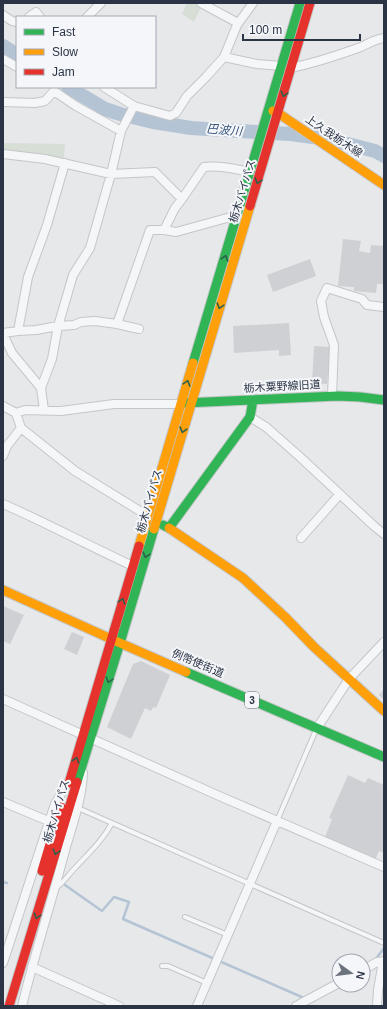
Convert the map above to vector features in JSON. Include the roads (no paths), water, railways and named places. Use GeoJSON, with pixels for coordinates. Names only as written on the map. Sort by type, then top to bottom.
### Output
{"type":"FeatureCollection","features":[{"type":"Feature","properties":{"kind":"main road","name":"栃木バイパス"},"geometry":{"type":"LineString","coordinates":[[9,1006],[73,806],[83,763],[87,736],[111,639],[300,3]]}},
{"type":"Feature","properties":{"kind":"main road","name":"栃木バイパス"},"geometry":{"type":"LineString","coordinates":[[3,1001],[52,823],[87,736],[120,643],[310,3]]}},
{"type":"Feature","properties":{"kind":"main road","name":"上久我栃木線"},"geometry":{"type":"LineString","coordinates":[[267,114],[277,117],[303,130],[384,185]]}},
{"type":"Feature","properties":{"kind":"main road","name":"栃木粟野線旧道"},"geometry":{"type":"LineString","coordinates":[[181,404],[332,396],[360,396],[384,400]]}},
{"type":"Feature","properties":{"kind":"main road"},"geometry":{"type":"LineString","coordinates":[[169,528],[250,417],[253,400]]}},
{"type":"Feature","properties":{"kind":"main road"},"geometry":{"type":"LineString","coordinates":[[148,516],[169,528],[243,578],[285,617],[314,647],[384,711]]}},
{"type":"Feature","properties":{"kind":"main road","name":"例幣使街道"},"geometry":{"type":"LineString","coordinates":[[3,590],[120,643],[384,757]]}},
{"type":"Feature","properties":{"kind":"street"},"geometry":{"type":"LineString","coordinates":[[88,16],[102,3]]}},
{"type":"Feature","properties":{"kind":"street"},"geometry":{"type":"LineString","coordinates":[[201,3],[238,24]]}},
{"type":"Feature","properties":{"kind":"street"},"geometry":{"type":"LineString","coordinates":[[105,88],[132,109],[170,116],[176,113],[187,96],[224,57],[238,24],[253,3]]}},
{"type":"Feature","properties":{"kind":"street"},"geometry":{"type":"LineString","coordinates":[[30,16],[36,12],[39,16]]}},
{"type":"Feature","properties":{"kind":"street"},"geometry":{"type":"LineString","coordinates":[[3,15],[16,22]]}},
{"type":"Feature","properties":{"kind":"street"},"geometry":{"type":"LineString","coordinates":[[291,68],[303,66],[358,48],[379,38],[384,38]]}},
{"type":"Feature","properties":{"kind":"street"},"geometry":{"type":"LineString","coordinates":[[224,57],[257,64],[282,66]]}},
{"type":"Feature","properties":{"kind":"street"},"geometry":{"type":"LineString","coordinates":[[3,59],[16,66]]}},
{"type":"Feature","properties":{"kind":"street"},"geometry":{"type":"LineString","coordinates":[[3,102],[35,103],[45,101],[51,89],[76,106],[122,129]]}},
{"type":"Feature","properties":{"kind":"street"},"geometry":{"type":"LineString","coordinates":[[44,410],[41,388],[52,359],[58,326],[73,274],[90,248],[122,129],[132,109]]}},
{"type":"Feature","properties":{"kind":"street"},"geometry":{"type":"LineString","coordinates":[[3,154],[45,159],[111,174],[155,172],[182,199]]}},
{"type":"Feature","properties":{"kind":"street"},"geometry":{"type":"LineString","coordinates":[[18,331],[28,277],[47,225],[65,163]]}},
{"type":"Feature","properties":{"kind":"street"},"geometry":{"type":"LineString","coordinates":[[164,230],[175,208],[204,167],[212,166],[250,172]]}},
{"type":"Feature","properties":{"kind":"street"},"geometry":{"type":"LineString","coordinates":[[117,324],[150,230],[176,232],[238,215]]}},
{"type":"Feature","properties":{"kind":"street"},"geometry":{"type":"LineString","coordinates":[[332,396],[334,345],[324,317],[321,301],[327,288],[362,300],[367,305],[384,307]]}},
{"type":"Feature","properties":{"kind":"street"},"geometry":{"type":"LineString","coordinates":[[41,388],[12,353],[3,334],[95,321],[139,328]]}},
{"type":"Feature","properties":{"kind":"street"},"geometry":{"type":"LineString","coordinates":[[16,413],[25,410],[61,411],[114,404],[181,404]]}},
{"type":"Feature","properties":{"kind":"street"},"geometry":{"type":"LineString","coordinates":[[3,406],[16,413],[21,428],[75,471],[148,516]]}},
{"type":"Feature","properties":{"kind":"street"},"geometry":{"type":"LineString","coordinates":[[250,417],[266,428],[299,456],[384,534]]}},
{"type":"Feature","properties":{"kind":"street"},"geometry":{"type":"LineString","coordinates":[[3,456],[7,446],[21,428]]}},
{"type":"Feature","properties":{"kind":"street"},"geometry":{"type":"LineString","coordinates":[[301,538],[340,494]]}},
{"type":"Feature","properties":{"kind":"street"},"geometry":{"type":"LineString","coordinates":[[3,504],[133,566]]}},
{"type":"Feature","properties":{"kind":"street"},"geometry":{"type":"LineString","coordinates":[[317,728],[349,679],[384,642]]}},
{"type":"Feature","properties":{"kind":"street"},"geometry":{"type":"LineString","coordinates":[[3,699],[217,795],[384,867]]}},
{"type":"Feature","properties":{"kind":"street"},"geometry":{"type":"LineString","coordinates":[[3,802],[52,823],[36,860],[6,958]]}},
{"type":"Feature","properties":{"kind":"street"},"geometry":{"type":"LineString","coordinates":[[22,1006],[29,966],[55,888],[73,806]]}},
{"type":"Feature","properties":{"kind":"street"},"geometry":{"type":"LineString","coordinates":[[196,1006],[278,821]]}},
{"type":"Feature","properties":{"kind":"street"},"geometry":{"type":"LineString","coordinates":[[371,965],[383,961],[377,1006]]}},
{"type":"Feature","properties":{"kind":"street"},"geometry":{"type":"LineString","coordinates":[[29,966],[119,1006]]}},
{"type":"Feature","properties":{"kind":"street"},"geometry":{"type":"LineString","coordinates":[[296,1006],[331,987]]}},
{"type":"Feature","properties":{"kind":"lane"},"geometry":{"type":"LineString","coordinates":[[278,821],[317,728]]}},
{"type":"Feature","properties":{"kind":"lane"},"geometry":{"type":"LineString","coordinates":[[73,806],[384,943]]}},
{"type":"Feature","properties":{"kind":"lane"},"geometry":{"type":"LineString","coordinates":[[55,888],[62,883],[103,838],[112,823]]}},
{"type":"Feature","properties":{"kind":"lane"},"geometry":{"type":"LineString","coordinates":[[185,917],[228,935]]}},
{"type":"Feature","properties":{"kind":"lane"},"geometry":{"type":"LineString","coordinates":[[162,966],[168,966],[207,983]]}},
{"type":"Feature","properties":{"kind":"waterway","name":"巴波川"},"geometry":{"type":"LineString","coordinates":[[3,46],[16,54]]}},
{"type":"Feature","properties":{"kind":"waterway","name":"巴波川"},"geometry":{"type":"LineString","coordinates":[[70,88],[105,109],[153,122],[191,128],[290,134],[328,139],[375,151],[384,156]]}},
{"type":"Feature","properties":{"kind":"waterway"},"geometry":{"type":"LineString","coordinates":[[3,882],[7,883]]}},
{"type":"Feature","properties":{"kind":"waterway"},"geometry":{"type":"LineString","coordinates":[[65,885],[102,911],[114,897],[129,902],[123,919],[305,998]]}},
{"type":"Feature","properties":{"kind":"waterway"},"geometry":{"type":"LineString","coordinates":[[375,960],[384,948]]}}]}
